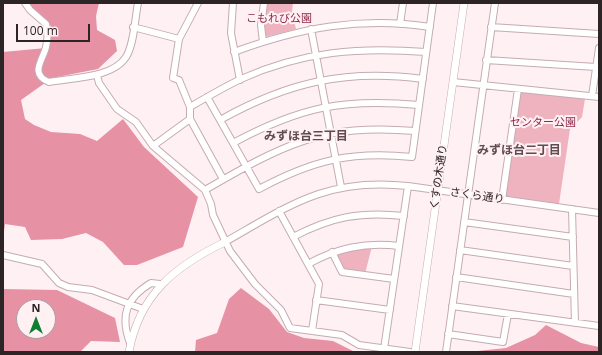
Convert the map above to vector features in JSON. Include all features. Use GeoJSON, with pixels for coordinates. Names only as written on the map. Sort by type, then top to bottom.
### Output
{"type":"FeatureCollection","features":[{"type":"Feature","properties":{"kind":"street"},"geometry":{"type":"LineString","coordinates":[[25,3],[30,10],[46,24],[48,40],[38,68],[39,74],[44,80],[49,82],[97,75],[115,66],[126,58],[138,3]]}},
{"type":"Feature","properties":{"kind":"street"},"geometry":{"type":"LineString","coordinates":[[198,3],[179,39],[173,78],[179,80],[190,107],[190,119],[223,179]]}},
{"type":"Feature","properties":{"kind":"street"},"geometry":{"type":"LineString","coordinates":[[234,3],[231,24],[234,52],[240,80]]}},
{"type":"Feature","properties":{"kind":"street"},"geometry":{"type":"LineString","coordinates":[[263,42],[261,25],[264,3]]}},
{"type":"Feature","properties":{"kind":"street"},"geometry":{"type":"LineString","coordinates":[[400,24],[402,3]]}},
{"type":"Feature","properties":{"kind":"street"},"geometry":{"type":"LineString","coordinates":[[207,97],[259,189],[284,175],[312,164],[336,158],[383,154],[412,157],[434,3]]}},
{"type":"Feature","properties":{"kind":"street","name":"くすの木通り"},"geometry":{"type":"LineString","coordinates":[[415,352],[464,3]]}},
{"type":"Feature","properties":{"kind":"street"},"geometry":{"type":"LineString","coordinates":[[446,352],[486,60],[492,27],[494,3]]}},
{"type":"Feature","properties":{"kind":"street"},"geometry":{"type":"LineString","coordinates":[[234,52],[310,29],[362,23],[400,24],[430,27]]}},
{"type":"Feature","properties":{"kind":"street"},"geometry":{"type":"LineString","coordinates":[[133,27],[179,39]]}},
{"type":"Feature","properties":{"kind":"street"},"geometry":{"type":"LineString","coordinates":[[492,27],[599,34]]}},
{"type":"Feature","properties":{"kind":"street"},"geometry":{"type":"LineString","coordinates":[[310,29],[341,187]]}},
{"type":"Feature","properties":{"kind":"street"},"geometry":{"type":"LineString","coordinates":[[452,82],[596,97],[596,66],[599,48]]}},
{"type":"Feature","properties":{"kind":"street"},"geometry":{"type":"LineString","coordinates":[[190,107],[240,80],[280,64],[316,55],[356,50],[426,52]]}},
{"type":"Feature","properties":{"kind":"street"},"geometry":{"type":"LineString","coordinates":[[486,60],[596,66]]}},
{"type":"Feature","properties":{"kind":"street"},"geometry":{"type":"LineString","coordinates":[[97,75],[99,83],[118,109],[136,122],[153,146],[205,190],[225,242],[255,284],[281,310],[290,328],[342,335],[359,345],[410,352]]}},
{"type":"Feature","properties":{"kind":"street"},"geometry":{"type":"LineString","coordinates":[[220,120],[267,96],[321,80],[384,75],[423,79]]}},
{"type":"Feature","properties":{"kind":"street"},"geometry":{"type":"LineString","coordinates":[[502,200],[518,89]]}},
{"type":"Feature","properties":{"kind":"street"},"geometry":{"type":"LineString","coordinates":[[233,143],[280,120],[326,107],[372,102],[419,105]]}},
{"type":"Feature","properties":{"kind":"street"},"geometry":{"type":"LineString","coordinates":[[153,146],[190,119]]}},
{"type":"Feature","properties":{"kind":"street"},"geometry":{"type":"LineString","coordinates":[[205,190],[246,166],[297,142],[331,133],[383,128],[415,131]]}},
{"type":"Feature","properties":{"kind":"street","name":"さくら通り"},"geometry":{"type":"LineString","coordinates":[[225,242],[279,211],[314,194],[341,187],[386,184],[408,186],[599,213]]}},
{"type":"Feature","properties":{"kind":"street"},"geometry":{"type":"LineString","coordinates":[[384,348],[408,186]]}},
{"type":"Feature","properties":{"kind":"street"},"geometry":{"type":"LineString","coordinates":[[572,209],[575,323]]}},
{"type":"Feature","properties":{"kind":"street"},"geometry":{"type":"LineString","coordinates":[[279,211],[319,284],[312,331]]}},
{"type":"Feature","properties":{"kind":"street"},"geometry":{"type":"LineString","coordinates":[[599,213],[599,219]]}},
{"type":"Feature","properties":{"kind":"street"},"geometry":{"type":"LineString","coordinates":[[293,238],[326,222],[344,217],[370,214],[404,216]]}},
{"type":"Feature","properties":{"kind":"street"},"geometry":{"type":"LineString","coordinates":[[464,222],[573,237]]}},
{"type":"Feature","properties":{"kind":"street"},"geometry":{"type":"LineString","coordinates":[[129,352],[130,343],[143,309],[160,284],[179,268],[225,242]]}},
{"type":"Feature","properties":{"kind":"street"},"geometry":{"type":"LineString","coordinates":[[308,264],[332,252],[360,245],[376,244],[399,246]]}},
{"type":"Feature","properties":{"kind":"street"},"geometry":{"type":"LineString","coordinates":[[460,250],[574,266]]}},
{"type":"Feature","properties":{"kind":"street"},"geometry":{"type":"LineString","coordinates":[[332,252],[342,272],[394,279]]}},
{"type":"Feature","properties":{"kind":"street"},"geometry":{"type":"LineString","coordinates":[[3,255],[42,264],[59,283],[68,287],[92,290],[129,302],[143,309]]}},
{"type":"Feature","properties":{"kind":"street"},"geometry":{"type":"LineString","coordinates":[[456,278],[574,294]]}},
{"type":"Feature","properties":{"kind":"street"},"geometry":{"type":"LineString","coordinates":[[130,343],[126,332],[126,311],[129,302],[151,283],[160,284]]}},
{"type":"Feature","properties":{"kind":"street"},"geometry":{"type":"LineString","coordinates":[[316,300],[390,310]]}},
{"type":"Feature","properties":{"kind":"street"},"geometry":{"type":"LineString","coordinates":[[452,306],[599,326]]}},
{"type":"Feature","properties":{"kind":"street"},"geometry":{"type":"LineString","coordinates":[[448,334],[503,342],[508,314]]}},
{"type":"Feature","properties":{"kind":"green space","name":"こもれび公園"},"geometry":{"type":"Polygon","coordinates":[[[267,3],[293,3],[292,12],[296,29],[265,37],[264,25],[267,3]]]}},
{"type":"Feature","properties":{"kind":"green space","name":"センター公園"},"geometry":{"type":"Polygon","coordinates":[[[521,91],[583,97],[585,99],[582,117],[570,129],[559,204],[505,196],[519,93],[521,91]]]}},
{"type":"Feature","properties":{"kind":"green space"},"geometry":{"type":"Polygon","coordinates":[[[372,246],[365,274],[344,271],[335,254],[372,246]]]}},
{"type":"Feature","properties":{"kind":"shaded area"},"geometry":{"type":"Polygon","coordinates":[[[25,3],[99,3],[96,16],[97,30],[115,40],[117,51],[98,69],[52,78],[21,100],[25,119],[34,125],[51,132],[80,134],[97,141],[123,119],[144,147],[198,197],[183,247],[137,265],[124,265],[103,242],[86,233],[62,239],[31,240],[25,227],[5,224],[3,239],[3,52],[46,48],[51,26],[25,3]]]}},
{"type":"Feature","properties":{"kind":"shaded area"},"geometry":{"type":"Polygon","coordinates":[[[241,288],[269,309],[287,332],[304,338],[333,341],[355,352],[195,352],[196,340],[217,333],[229,299],[241,288]]]}},
{"type":"Feature","properties":{"kind":"shaded area"},"geometry":{"type":"Polygon","coordinates":[[[3,289],[57,290],[115,318],[120,342],[91,341],[80,352],[3,352],[3,289]]]}},
{"type":"Feature","properties":{"kind":"shaded area"},"geometry":{"type":"Polygon","coordinates":[[[546,325],[581,343],[599,347],[599,352],[468,352],[506,348],[535,335],[546,325]]]}},
{"type":"Feature","properties":{"kind":"district","name":"みずほ台三丁目"},"geometry":{"type":"Point","coordinates":[306,137]}},
{"type":"Feature","properties":{"kind":"district","name":"みずほ台二丁目"},"geometry":{"type":"Point","coordinates":[519,151]}}]}
